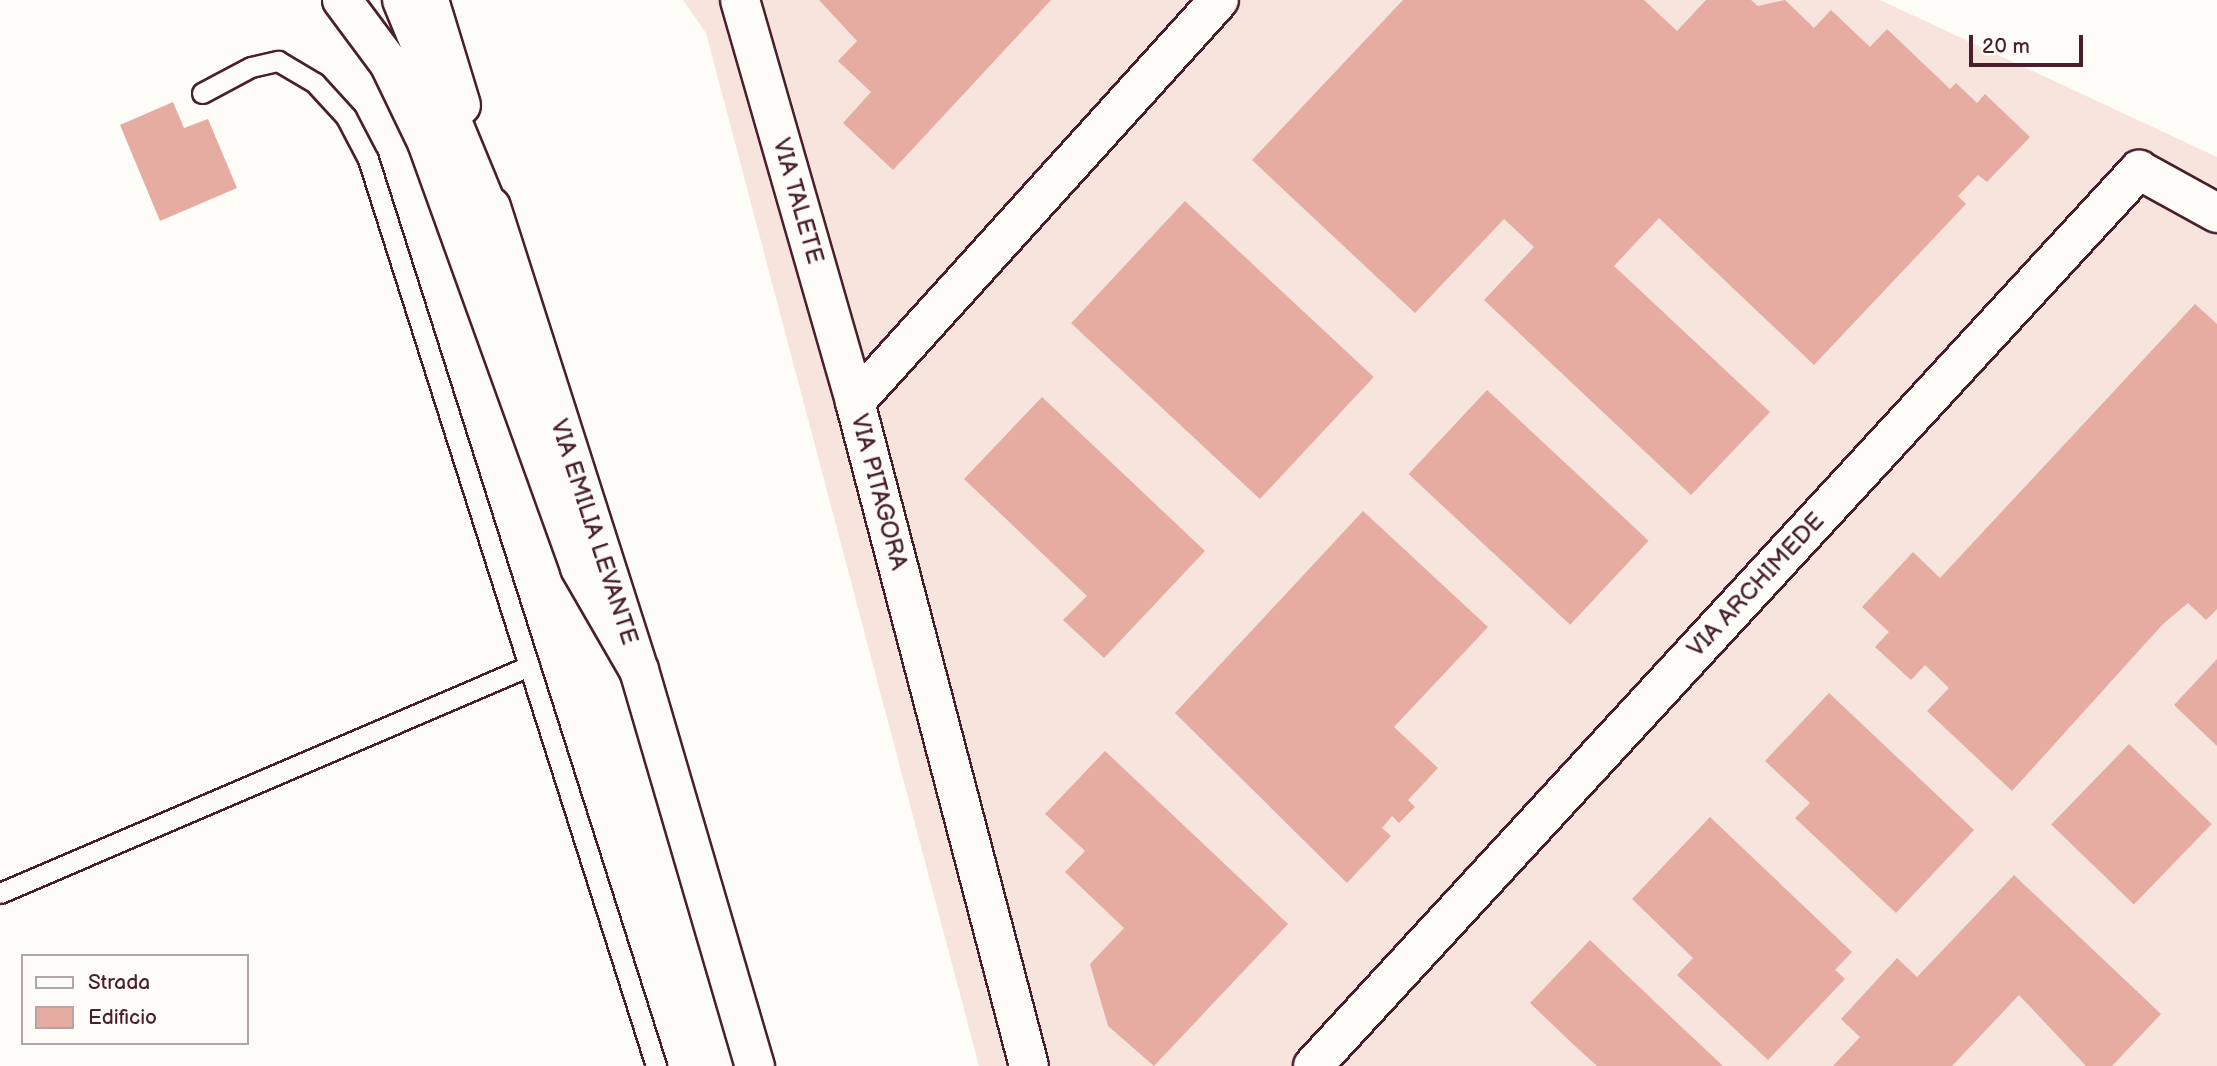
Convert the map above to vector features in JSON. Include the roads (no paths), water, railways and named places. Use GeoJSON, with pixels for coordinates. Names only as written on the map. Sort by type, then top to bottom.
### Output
{"type":"FeatureCollection","features":[{"type":"Feature","properties":{"kind":"main road"},"geometry":{"type":"LineString","coordinates":[[342,0],[389,63],[427,142],[580,568],[639,670]]}},
{"type":"Feature","properties":{"kind":"main road"},"geometry":{"type":"LineString","coordinates":[[402,0],[501,240]]}},
{"type":"Feature","properties":{"kind":"main road","name":"VIA EMILIA LEVANTE"},"geometry":{"type":"LineString","coordinates":[[429,0],[501,240],[639,670],[755,1066]]}},
{"type":"Feature","properties":{"kind":"main road","name":"VIA TALETE"},"geometry":{"type":"LineString","coordinates":[[740,0],[855,402]]}},
{"type":"Feature","properties":{"kind":"main road","name":"VIA PITAGORA"},"geometry":{"type":"LineString","coordinates":[[1029,1066],[855,402],[1219,0]]}},
{"type":"Feature","properties":{"kind":"main road","name":"VIA ARCHIMEDE"},"geometry":{"type":"LineString","coordinates":[[1313,1066],[2138,170],[2217,213]]}},
{"type":"Feature","properties":{"kind":"lane"},"geometry":{"type":"LineString","coordinates":[[202,93],[251,67],[278,61],[314,83],[346,117],[368,159],[656,1066]]}},
{"type":"Feature","properties":{"kind":"lane"},"geometry":{"type":"LineString","coordinates":[[0,893],[528,666]]}}]}
